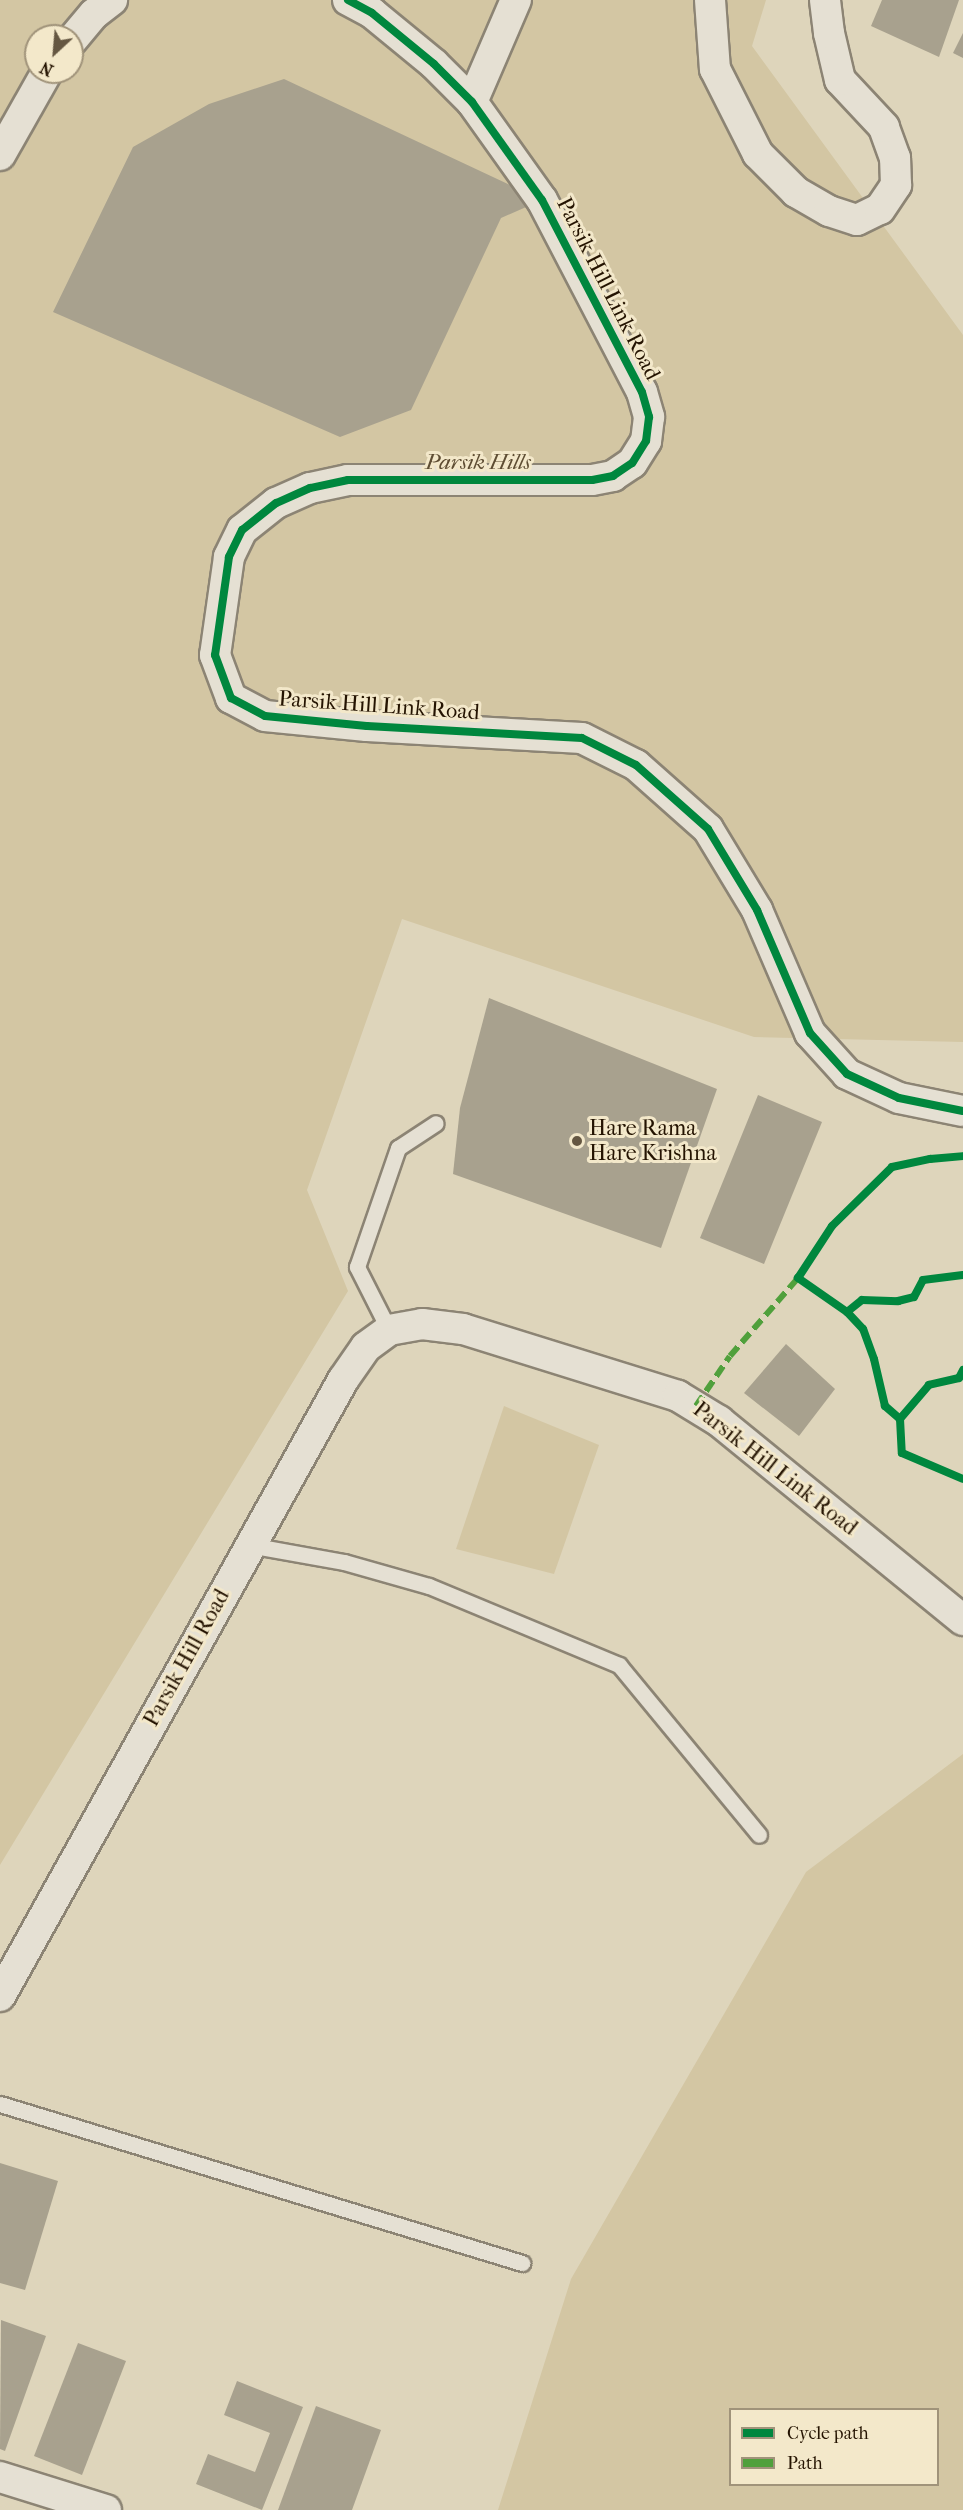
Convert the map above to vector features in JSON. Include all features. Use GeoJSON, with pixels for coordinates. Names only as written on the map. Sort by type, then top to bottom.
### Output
{"type":"FeatureCollection","features":[{"type":"Feature","properties":{"kind":"street"},"geometry":{"type":"LineString","coordinates":[[84,26],[94,14],[112,0]]}},
{"type":"Feature","properties":{"kind":"street","name":"Parsik Hill Link Road"},"geometry":{"type":"LineString","coordinates":[[348,0],[372,13],[425,57],[471,102],[542,200],[642,392],[649,417],[646,441],[632,463],[613,476],[592,480],[348,480],[310,488],[276,503],[242,530],[229,557],[215,656],[231,698],[265,716],[367,726],[582,738],[636,765],[708,830],[757,910],[810,1033],[847,1074],[899,1098],[963,1111]]}},
{"type":"Feature","properties":{"kind":"street"},"geometry":{"type":"LineString","coordinates":[[471,102],[516,0]]}},
{"type":"Feature","properties":{"kind":"street"},"geometry":{"type":"LineString","coordinates":[[710,0],[715,69],[758,154],[796,192],[829,211],[857,220],[880,209],[896,185],[895,158],[884,127],[840,80],[829,33],[825,0]]}},
{"type":"Feature","properties":{"kind":"street"},"geometry":{"type":"LineString","coordinates":[[0,155],[40,84]]}},
{"type":"Feature","properties":{"kind":"street","name":"Parsik Hill Link Road"},"geometry":{"type":"LineString","coordinates":[[389,1330],[422,1324],[463,1329],[678,1396],[720,1421],[963,1620]]}},
{"type":"Feature","properties":{"kind":"street","name":"Parsik Hill Road"},"geometry":{"type":"LineString","coordinates":[[0,1996],[249,1545],[343,1380],[366,1347],[389,1330]]}},
{"type":"Feature","properties":{"kind":"street"},"geometry":{"type":"LineString","coordinates":[[0,2477],[106,2510]]}},
{"type":"Feature","properties":{"kind":"lane"},"geometry":{"type":"LineString","coordinates":[[389,1330],[357,1268],[398,1148],[436,1123]]}},
{"type":"Feature","properties":{"kind":"lane"},"geometry":{"type":"LineString","coordinates":[[249,1545],[344,1562],[429,1586],[619,1665],[759,1835]]}},
{"type":"Feature","properties":{"kind":"lane"},"geometry":{"type":"LineString","coordinates":[[0,2104],[522,2263]]}},
{"type":"Feature","properties":{"kind":"green space","name":"Parsik Hills"},"geometry":{"type":"Polygon","coordinates":[[[0,0],[766,0],[752,46],[963,335],[963,1042],[754,1037],[402,919],[307,1190],[348,1291],[0,1865],[0,0]]]}},
{"type":"Feature","properties":{"kind":"green space"},"geometry":{"type":"Polygon","coordinates":[[[504,1406],[599,1445],[554,1574],[456,1549],[504,1406]]]}},
{"type":"Feature","properties":{"kind":"green space"},"geometry":{"type":"Polygon","coordinates":[[[963,1754],[963,2510],[498,2510],[571,2279],[806,1872],[963,1754]]]}},
{"type":"Feature","properties":{"kind":"building"},"geometry":{"type":"Polygon","coordinates":[[[882,0],[959,0],[939,57],[871,26],[882,0]]]}},
{"type":"Feature","properties":{"kind":"building"},"geometry":{"type":"Polygon","coordinates":[[[963,33],[963,58],[953,53],[963,33]]]}},
{"type":"Feature","properties":{"kind":"building"},"geometry":{"type":"Polygon","coordinates":[[[284,79],[542,200],[501,218],[411,410],[340,437],[53,312],[133,147],[209,104],[284,79]]]}},
{"type":"Feature","properties":{"kind":"building","name":"Hare Rama Hare Krishna"},"geometry":{"type":"Polygon","coordinates":[[[489,998],[717,1089],[661,1248],[453,1174],[460,1108],[489,998]]]}},
{"type":"Feature","properties":{"kind":"building"},"geometry":{"type":"Polygon","coordinates":[[[758,1095],[822,1122],[764,1264],[700,1238],[758,1095]]]}},
{"type":"Feature","properties":{"kind":"building"},"geometry":{"type":"Polygon","coordinates":[[[786,1344],[835,1389],[799,1436],[744,1393],[786,1344]]]}},
{"type":"Feature","properties":{"kind":"building"},"geometry":{"type":"Polygon","coordinates":[[[0,2163],[58,2181],[25,2290],[0,2283],[0,2163]]]}},
{"type":"Feature","properties":{"kind":"building"},"geometry":{"type":"Polygon","coordinates":[[[1,2320],[46,2336],[5,2451],[0,2449],[1,2320]]]}},
{"type":"Feature","properties":{"kind":"building"},"geometry":{"type":"Polygon","coordinates":[[[78,2343],[126,2361],[82,2475],[34,2456],[78,2343]]]}},
{"type":"Feature","properties":{"kind":"building"},"geometry":{"type":"Polygon","coordinates":[[[237,2381],[303,2407],[262,2510],[196,2484],[208,2454],[255,2472],[270,2433],[224,2415],[237,2381]]]}},
{"type":"Feature","properties":{"kind":"building"},"geometry":{"type":"Polygon","coordinates":[[[316,2406],[381,2430],[352,2510],[278,2510],[316,2406]]]}},
{"type":"Feature","properties":{"kind":"marked path"},"geometry":{"type":"LineString","coordinates":[[696,1406],[730,1356],[798,1278]]}},
{"type":"Feature","properties":{"kind":"cycle path"},"geometry":{"type":"LineString","coordinates":[[348,0],[372,13],[434,64],[472,102],[542,200],[642,392],[649,417],[646,441],[632,463],[613,476],[592,480],[348,480],[310,488],[276,503],[242,530],[229,557],[215,655],[231,698],[265,716],[367,726],[582,738],[636,765],[708,829],[757,910],[810,1033],[847,1074],[899,1098],[963,1111]]}},
{"type":"Feature","properties":{"kind":"cycle path"},"geometry":{"type":"LineString","coordinates":[[847,1312],[798,1278],[832,1226],[892,1167],[930,1159],[963,1156]]}},
{"type":"Feature","properties":{"kind":"cycle path"},"geometry":{"type":"LineString","coordinates":[[900,1419],[885,1406],[874,1359],[863,1329],[847,1312],[862,1300],[898,1301],[914,1297],[923,1280],[963,1275]]}},
{"type":"Feature","properties":{"kind":"cycle path"},"geometry":{"type":"LineString","coordinates":[[963,1370],[959,1378],[929,1385],[900,1419],[902,1453],[963,1479]]}},
{"type":"Feature","properties":{"kind":"place","name":"Hare Rama Hare Krishna"},"geometry":{"type":"Point","coordinates":[577,1141]}}]}
